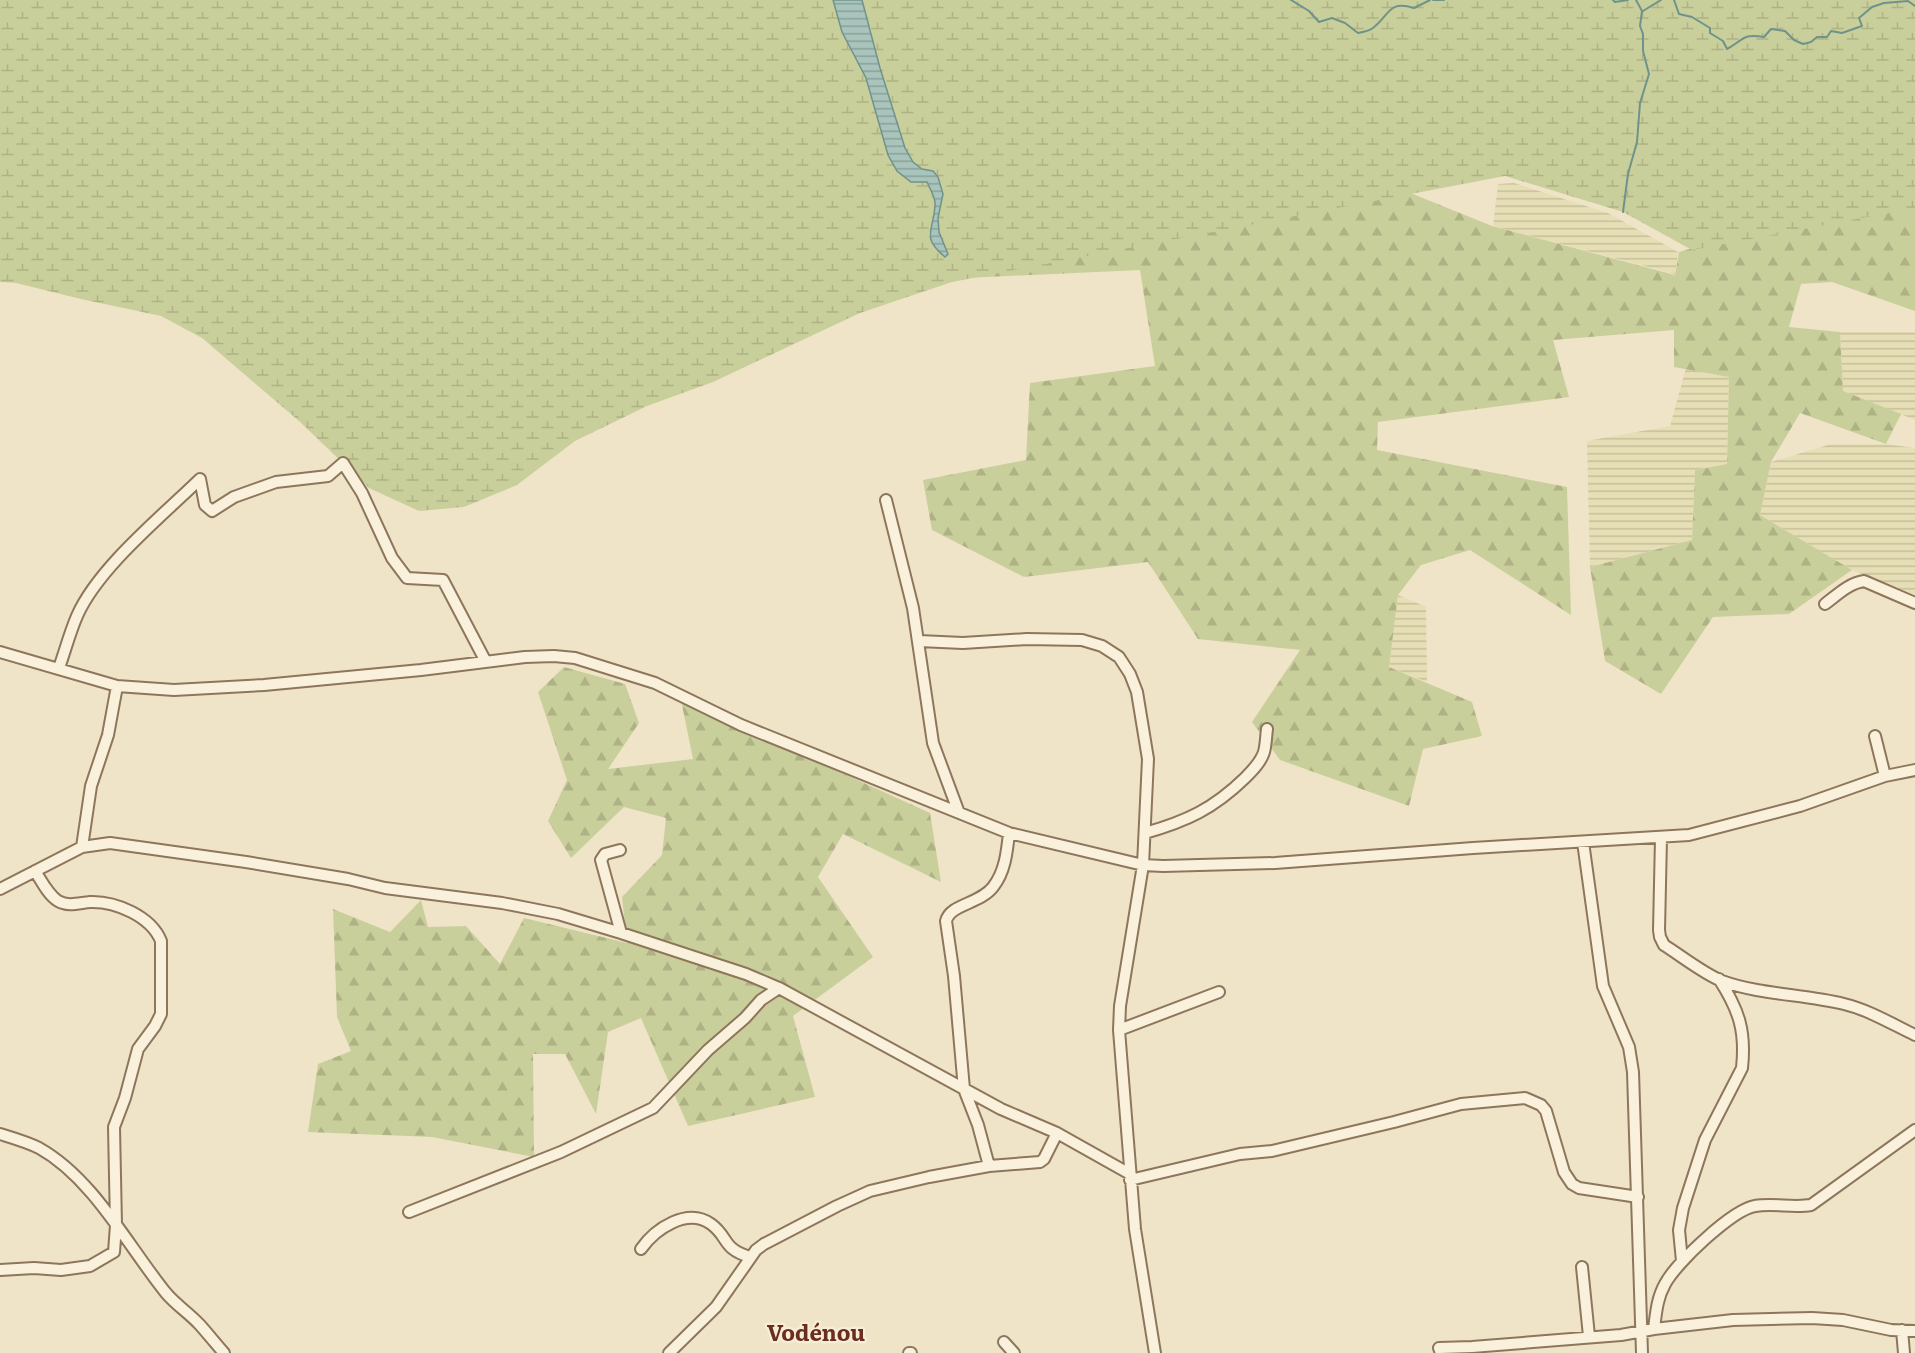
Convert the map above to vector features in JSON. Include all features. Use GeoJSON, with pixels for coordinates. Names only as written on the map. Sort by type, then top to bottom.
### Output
{"type":"FeatureCollection","features":[{"type":"Feature","properties":{"kind":"street"},"geometry":{"type":"LineString","coordinates":[[59,668],[77,615],[97,583],[125,552],[200,480],[205,505],[212,511],[234,497],[276,482],[328,476],[343,463],[362,493],[392,558],[407,578],[443,580],[486,662]]}},
{"type":"Feature","properties":{"kind":"street"},"geometry":{"type":"LineString","coordinates":[[886,500],[913,608],[933,743],[959,813]]}},
{"type":"Feature","properties":{"kind":"street"},"geometry":{"type":"LineString","coordinates":[[1825,604],[1857,582],[1864,582],[1915,603]]}},
{"type":"Feature","properties":{"kind":"street"},"geometry":{"type":"LineString","coordinates":[[919,641],[963,644],[1028,639],[1082,640],[1102,646],[1119,657],[1130,674],[1137,692],[1148,759],[1143,865],[1121,997],[1119,1030],[1135,1229],[1155,1353]]}},
{"type":"Feature","properties":{"kind":"street"},"geometry":{"type":"LineString","coordinates":[[0,652],[117,686],[174,690],[264,686],[525,657],[575,658],[655,683],[741,725],[1009,833],[1143,865],[1275,863],[1689,835],[1821,799],[1885,776],[1915,770]]}},
{"type":"Feature","properties":{"kind":"street"},"geometry":{"type":"LineString","coordinates":[[82,847],[92,786],[108,735],[117,686]]}},
{"type":"Feature","properties":{"kind":"street"},"geometry":{"type":"LineString","coordinates":[[1144,833],[1178,824],[1223,797],[1260,760],[1264,753],[1266,729]]}},
{"type":"Feature","properties":{"kind":"street"},"geometry":{"type":"LineString","coordinates":[[1875,736],[1885,776]]}},
{"type":"Feature","properties":{"kind":"street"},"geometry":{"type":"LineString","coordinates":[[989,1166],[978,1125],[964,1089],[954,976],[946,921],[947,915],[953,910],[976,901],[993,888],[1006,858],[1009,833]]}},
{"type":"Feature","properties":{"kind":"street"},"geometry":{"type":"LineString","coordinates":[[1661,838],[1659,930],[1661,941],[1719,980],[1739,986],[1845,1004],[1861,1009],[1915,1035]]}},
{"type":"Feature","properties":{"kind":"street"},"geometry":{"type":"LineString","coordinates":[[1583,842],[1603,986],[1631,1055],[1642,1353]]}},
{"type":"Feature","properties":{"kind":"street"},"geometry":{"type":"LineString","coordinates":[[0,889],[82,847],[110,843],[215,857],[348,879],[384,888],[502,903],[558,914],[621,933],[746,974],[779,988],[1001,1109],[1057,1133],[1130,1177],[1240,1154],[1272,1151],[1461,1104],[1525,1098],[1541,1105],[1546,1111],[1564,1172],[1572,1184],[1579,1188],[1638,1197]]}},
{"type":"Feature","properties":{"kind":"street"},"geometry":{"type":"LineString","coordinates":[[620,850],[605,854],[601,860],[621,933]]}},
{"type":"Feature","properties":{"kind":"street"},"geometry":{"type":"LineString","coordinates":[[0,1270],[34,1268],[61,1270],[90,1266],[114,1252],[116,1225],[114,1127],[125,1098],[138,1049],[161,1014],[161,941],[158,933],[132,913],[107,903],[61,903],[53,898],[35,871]]}},
{"type":"Feature","properties":{"kind":"street"},"geometry":{"type":"LineString","coordinates":[[1682,1262],[1679,1230],[1683,1208],[1705,1140],[1742,1068],[1742,1037],[1738,1013],[1719,980]]}},
{"type":"Feature","properties":{"kind":"street"},"geometry":{"type":"LineString","coordinates":[[409,1212],[561,1152],[653,1108],[708,1050],[745,1018],[761,1000],[779,988]]}},
{"type":"Feature","properties":{"kind":"street"},"geometry":{"type":"LineString","coordinates":[[1119,1030],[1220,992]]}},
{"type":"Feature","properties":{"kind":"street"},"geometry":{"type":"LineString","coordinates":[[1654,1329],[1658,1302],[1665,1284],[1682,1262],[1728,1220],[1756,1206],[1802,1207],[1811,1205],[1915,1130]]}},
{"type":"Feature","properties":{"kind":"street"},"geometry":{"type":"LineString","coordinates":[[669,1353],[716,1307],[750,1257],[764,1245],[870,1191],[989,1166],[1040,1162],[1044,1159],[1057,1133]]}},
{"type":"Feature","properties":{"kind":"street"},"geometry":{"type":"LineString","coordinates":[[0,1134],[37,1147],[54,1158],[97,1200],[165,1291],[224,1353]]}},
{"type":"Feature","properties":{"kind":"street"},"geometry":{"type":"LineString","coordinates":[[641,1249],[656,1232],[683,1219],[695,1218],[711,1224],[731,1249],[750,1257]]}},
{"type":"Feature","properties":{"kind":"street"},"geometry":{"type":"LineString","coordinates":[[1582,1267],[1589,1336]]}},
{"type":"Feature","properties":{"kind":"street"},"geometry":{"type":"LineString","coordinates":[[1441,1353],[1439,1348],[1641,1332],[1733,1320],[1812,1318],[1843,1320],[1882,1329],[1915,1331]]}},
{"type":"Feature","properties":{"kind":"street"},"geometry":{"type":"LineString","coordinates":[[1902,1330],[1904,1353]]}},
{"type":"Feature","properties":{"kind":"street"},"geometry":{"type":"LineString","coordinates":[[1004,1342],[1014,1353]]}},
{"type":"Feature","properties":{"kind":"street"},"geometry":{"type":"LineString","coordinates":[[1459,1353],[1472,1347]]}},
{"type":"Feature","properties":{"kind":"shaded area"},"geometry":{"type":"Polygon","coordinates":[[[1514,183],[1608,213],[1678,252],[1675,274],[1493,226],[1498,184],[1514,183]]]}},
{"type":"Feature","properties":{"kind":"shaded area"},"geometry":{"type":"Polygon","coordinates":[[[1840,332],[1915,332],[1915,420],[1843,391],[1840,332]]]}},
{"type":"Feature","properties":{"kind":"shaded area"},"geometry":{"type":"Polygon","coordinates":[[[1686,368],[1729,377],[1727,464],[1695,470],[1692,540],[1590,567],[1587,441],[1670,426],[1686,368]]]}},
{"type":"Feature","properties":{"kind":"shaded area"},"geometry":{"type":"Polygon","coordinates":[[[1831,444],[1886,444],[1915,448],[1915,595],[1852,570],[1760,515],[1771,462],[1831,444]]]}},
{"type":"Feature","properties":{"kind":"shaded area"},"geometry":{"type":"Polygon","coordinates":[[[1398,595],[1426,607],[1427,682],[1389,667],[1398,595]]]}},
{"type":"Feature","properties":{"kind":"green space"},"geometry":{"type":"Polygon","coordinates":[[[0,0],[833,0],[842,32],[866,78],[888,155],[911,182],[927,182],[936,203],[929,235],[948,254],[939,232],[938,218],[943,194],[938,177],[933,171],[922,169],[913,162],[905,148],[862,0],[1915,0],[1915,208],[1692,250],[1623,212],[1505,176],[952,282],[860,313],[713,382],[647,406],[575,441],[517,485],[464,507],[419,511],[369,488],[299,421],[202,338],[161,316],[16,283],[0,282],[0,0]]]}},
{"type":"Feature","properties":{"kind":"green space"},"geometry":{"type":"Polygon","coordinates":[[[1376,179],[1492,226],[1675,275],[1679,252],[1838,204],[1915,201],[1915,311],[1832,282],[1801,284],[1789,327],[1840,332],[1843,391],[1901,414],[1886,444],[1800,413],[1771,462],[1760,515],[1852,570],[1789,614],[1713,617],[1661,694],[1605,661],[1590,567],[1692,540],[1695,470],[1727,464],[1729,377],[1674,367],[1674,330],[1553,340],[1569,397],[1378,422],[1377,450],[1567,487],[1571,615],[1470,550],[1421,565],[1398,595],[1389,667],[1472,702],[1482,736],[1423,749],[1409,806],[1280,760],[1252,722],[1300,650],[1198,639],[1148,562],[1024,577],[932,530],[923,480],[1026,460],[1030,383],[1155,366],[1140,270],[965,278],[1376,179]]]}},
{"type":"Feature","properties":{"kind":"green space"},"geometry":{"type":"Polygon","coordinates":[[[564,667],[625,684],[639,723],[608,769],[693,759],[681,700],[930,813],[941,882],[843,834],[818,877],[873,957],[793,1016],[815,1097],[688,1126],[641,1018],[608,1032],[596,1114],[565,1054],[533,1054],[534,1157],[432,1137],[308,1132],[318,1064],[351,1051],[337,1017],[333,909],[390,932],[421,900],[428,927],[466,926],[500,964],[524,918],[627,943],[622,897],[662,855],[666,818],[624,807],[571,858],[548,821],[567,780],[538,692],[564,667]]]}},
{"type":"Feature","properties":{"kind":"water"},"geometry":{"type":"Polygon","coordinates":[[[833,0],[862,0],[905,148],[913,162],[922,169],[933,171],[938,177],[943,194],[938,218],[939,232],[948,254],[945,257],[933,244],[930,233],[935,205],[933,194],[927,182],[911,182],[897,171],[888,155],[866,78],[842,32],[833,0]]]}},
{"type":"Feature","properties":{"kind":"waterway"},"geometry":{"type":"LineString","coordinates":[[1291,0],[1309,11],[1319,22],[1332,18],[1345,23],[1358,33],[1373,28],[1394,7],[1414,8],[1430,0]]}},
{"type":"Feature","properties":{"kind":"waterway"},"geometry":{"type":"LineString","coordinates":[[1433,0],[1444,0]]}},
{"type":"Feature","properties":{"kind":"waterway"},"geometry":{"type":"LineString","coordinates":[[1613,0],[1615,2],[1628,0]]}},
{"type":"Feature","properties":{"kind":"waterway"},"geometry":{"type":"LineString","coordinates":[[1623,212],[1628,174],[1637,142],[1640,103],[1649,74],[1640,26],[1642,11],[1636,0]]}},
{"type":"Feature","properties":{"kind":"waterway"},"geometry":{"type":"LineString","coordinates":[[1643,11],[1661,0]]}},
{"type":"Feature","properties":{"kind":"waterway"},"geometry":{"type":"LineString","coordinates":[[1674,0],[1679,14],[1692,17],[1710,28],[1710,33],[1723,41],[1727,49],[1747,37],[1764,37],[1771,29],[1785,31],[1794,40],[1803,44],[1817,37],[1827,37],[1831,31],[1842,33],[1862,26],[1859,18],[1872,7],[1884,3],[1908,1],[1915,6]]}},
{"type":"Feature","properties":{"kind":"district","name":"Vodénou"},"geometry":{"type":"Point","coordinates":[816,1331]}}]}
